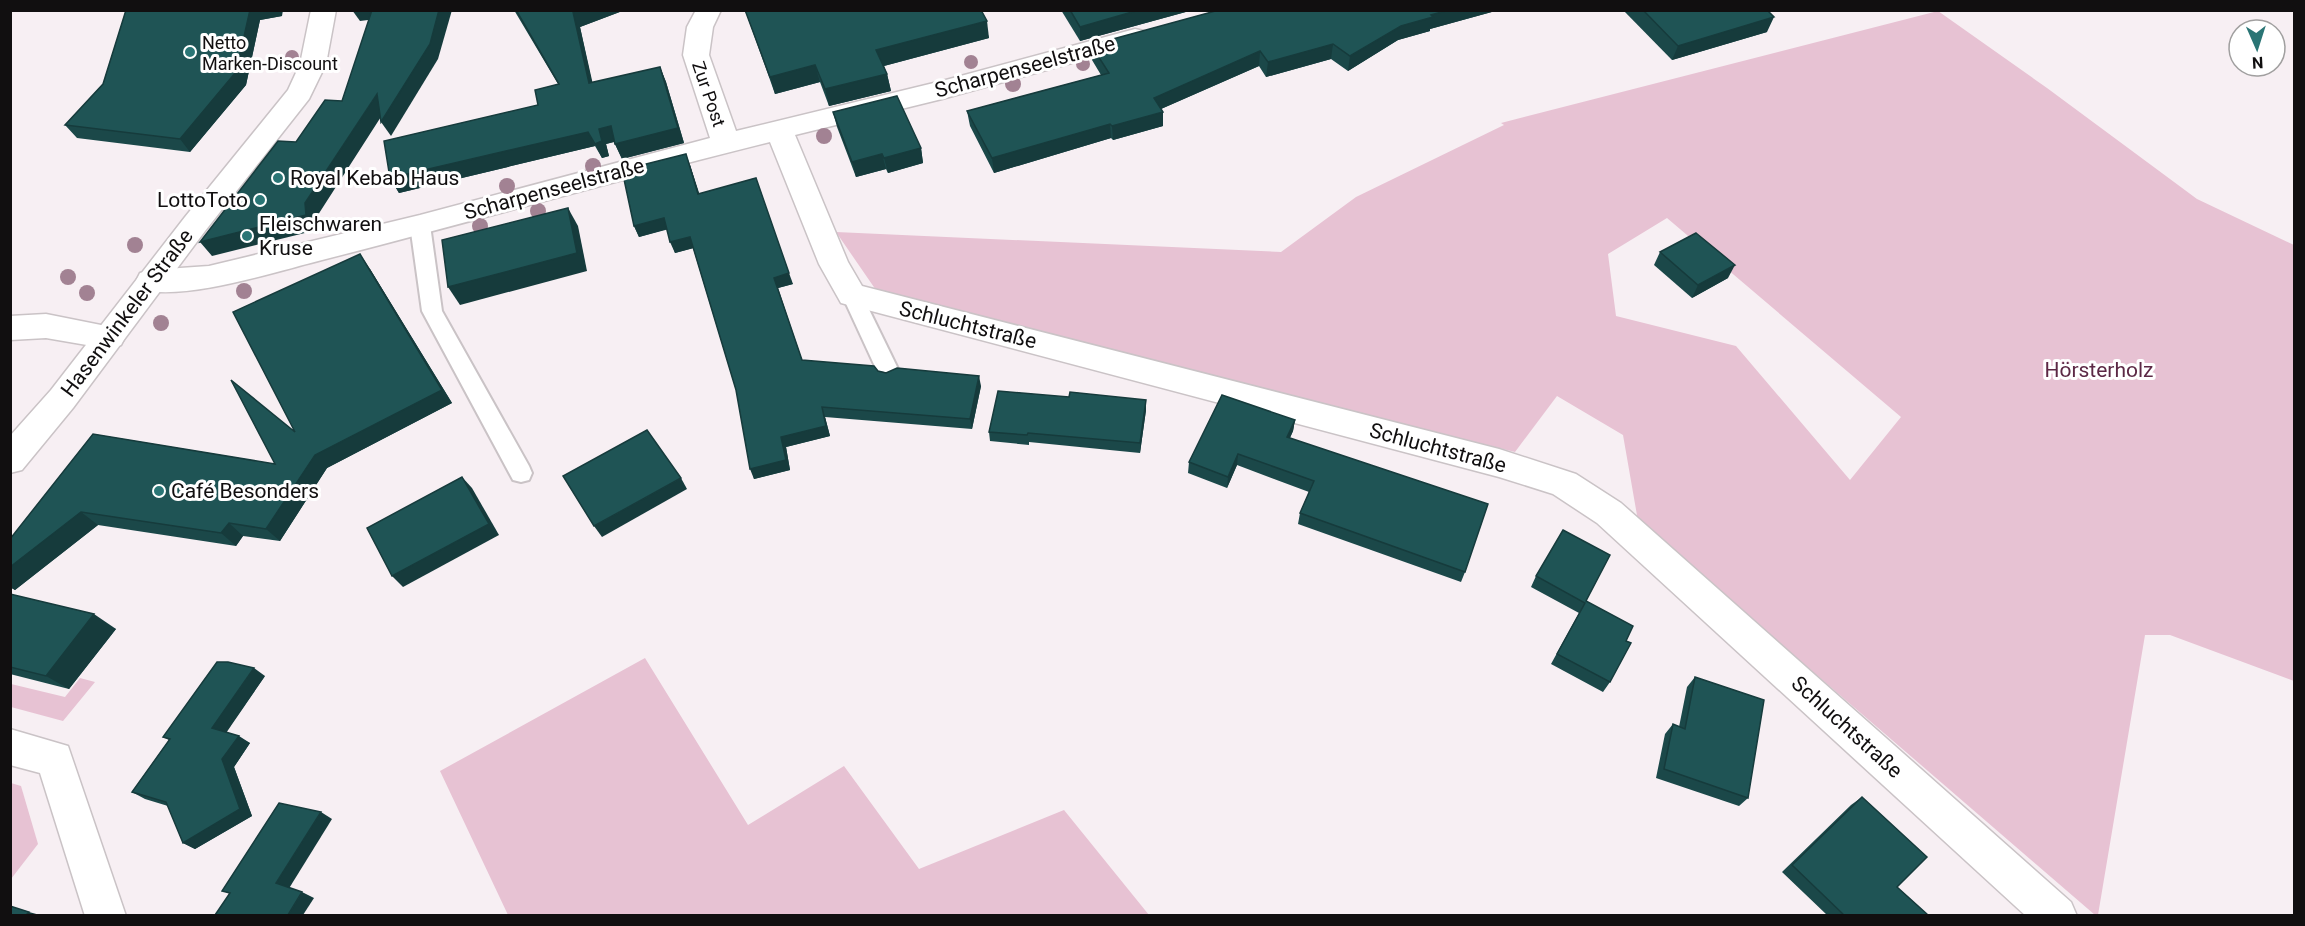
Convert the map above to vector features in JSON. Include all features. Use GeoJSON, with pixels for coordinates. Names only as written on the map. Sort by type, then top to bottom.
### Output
{"type":"FeatureCollection","features":[{"type":"Feature","properties":{"kind":"street","name":"Hasenwinkeler Straße"},"geometry":{"type":"LineString","coordinates":[[10,459],[62,399],[151,281],[300,93],[313,64],[324,10]]}},
{"type":"Feature","properties":{"kind":"street","name":"Zur Post"},"geometry":{"type":"LineString","coordinates":[[709,10],[700,27],[696,55],[726,143]]}},
{"type":"Feature","properties":{"kind":"street","name":"Scharpenseelstraße"},"geometry":{"type":"LineString","coordinates":[[151,281],[209,277],[420,225],[726,143],[942,90],[1156,32]]}},
{"type":"Feature","properties":{"kind":"street"},"geometry":{"type":"LineString","coordinates":[[779,130],[834,264],[852,295]]}},
{"type":"Feature","properties":{"kind":"street","name":"Schluchtstraße"},"geometry":{"type":"LineString","coordinates":[[852,295],[1499,463],[1564,484],[1608,513],[2057,915]]}},
{"type":"Feature","properties":{"kind":"street"},"geometry":{"type":"LineString","coordinates":[[10,328],[46,326],[110,337]]}},
{"type":"Feature","properties":{"kind":"street"},"geometry":{"type":"LineString","coordinates":[[10,747],[55,759],[106,915]]}},
{"type":"Feature","properties":{"kind":"lane"},"geometry":{"type":"LineString","coordinates":[[420,225],[432,311],[521,473]]}},
{"type":"Feature","properties":{"kind":"lane"},"geometry":{"type":"LineString","coordinates":[[852,295],[889,373]]}},
{"type":"Feature","properties":{"kind":"green space","name":"Hörsterholz"},"geometry":{"type":"Polygon","coordinates":[[[1938,11],[2197,199],[2294,245],[2294,681],[2170,635],[2145,635],[2098,915],[2095,915],[1638,521],[1623,435],[1557,396],[1515,452],[878,293],[836,232],[1281,252],[1356,197],[1504,125],[1501,123],[1938,11]],[[1667,218],[1608,254],[1616,316],[1736,346],[1850,480],[1901,417],[1667,218]]]}},
{"type":"Feature","properties":{"kind":"green space"},"geometry":{"type":"Polygon","coordinates":[[[645,658],[748,825],[844,766],[919,869],[1064,810],[1149,915],[508,915],[440,771],[645,658]]]}},
{"type":"Feature","properties":{"kind":"green space"},"geometry":{"type":"Polygon","coordinates":[[[80,678],[95,682],[63,721],[11,707],[11,684],[65,697],[80,678]]]}},
{"type":"Feature","properties":{"kind":"green space"},"geometry":{"type":"Polygon","coordinates":[[[11,783],[21,786],[38,844],[11,879],[11,783]]]}},
{"type":"Feature","properties":{"kind":"building","name":"Netto Marken-Discount"},"geometry":{"type":"Polygon","coordinates":[[[126,10],[250,10],[236,72],[180,139],[65,125],[103,84],[126,10]]]}},
{"type":"Feature","properties":{"kind":"building"},"geometry":{"type":"Polygon","coordinates":[[[372,10],[439,10],[430,44],[381,122],[377,94],[305,203],[306,215],[200,242],[278,141],[296,142],[325,100],[342,101],[372,10]]]}},
{"type":"Feature","properties":{"kind":"building"},"geometry":{"type":"Polygon","coordinates":[[[516,10],[578,10],[573,12],[589,83],[660,67],[678,128],[615,144],[611,126],[599,129],[602,141],[595,144],[588,132],[390,178],[384,141],[538,105],[535,90],[559,84],[516,10]]]}},
{"type":"Feature","properties":{"kind":"building"},"geometry":{"type":"Polygon","coordinates":[[[745,10],[981,10],[987,21],[876,50],[887,74],[825,89],[815,65],[770,77],[745,10]]]}},
{"type":"Feature","properties":{"kind":"building"},"geometry":{"type":"Polygon","coordinates":[[[1070,10],[1139,10],[1080,27],[1070,10]]]}},
{"type":"Feature","properties":{"kind":"building"},"geometry":{"type":"Polygon","coordinates":[[[1219,10],[1449,10],[1401,26],[1350,56],[1333,44],[1268,62],[1260,51],[1154,98],[1163,112],[1112,126],[1110,124],[992,158],[967,111],[1109,73],[1091,45],[1219,10]]]}},
{"type":"Feature","properties":{"kind":"building"},"geometry":{"type":"Polygon","coordinates":[[[1643,10],[1767,10],[1774,17],[1678,46],[1643,10]]]}},
{"type":"Feature","properties":{"kind":"building"},"geometry":{"type":"Polygon","coordinates":[[[897,96],[921,148],[884,158],[882,154],[852,162],[833,112],[897,96]]]}},
{"type":"Feature","properties":{"kind":"building"},"geometry":{"type":"Polygon","coordinates":[[[686,154],[698,194],[756,178],[789,273],[774,278],[802,360],[874,366],[878,371],[886,373],[897,368],[979,376],[970,419],[822,407],[826,426],[781,437],[786,460],[750,469],[736,390],[690,237],[670,242],[664,218],[634,226],[622,170],[686,154]]]}},
{"type":"Feature","properties":{"kind":"building"},"geometry":{"type":"Polygon","coordinates":[[[568,208],[577,253],[448,287],[442,240],[568,208]]]}},
{"type":"Feature","properties":{"kind":"building"},"geometry":{"type":"Polygon","coordinates":[[[1696,233],[1735,265],[1698,285],[1660,252],[1696,233]]]}},
{"type":"Feature","properties":{"kind":"building"},"geometry":{"type":"Polygon","coordinates":[[[360,254],[442,390],[315,455],[266,529],[229,523],[221,533],[81,512],[10,567],[10,539],[93,434],[275,464],[231,380],[295,432],[233,312],[360,254]]]}},
{"type":"Feature","properties":{"kind":"building"},"geometry":{"type":"Polygon","coordinates":[[[998,391],[1069,397],[1070,392],[1146,400],[1140,443],[1028,433],[1027,435],[989,432],[998,391]]]}},
{"type":"Feature","properties":{"kind":"building"},"geometry":{"type":"Polygon","coordinates":[[[1222,395],[1295,420],[1287,437],[1488,504],[1465,572],[1300,513],[1314,481],[1238,454],[1228,477],[1189,462],[1222,395]]]}},
{"type":"Feature","properties":{"kind":"building"},"geometry":{"type":"Polygon","coordinates":[[[647,430],[681,478],[594,526],[563,476],[647,430]]]}},
{"type":"Feature","properties":{"kind":"building"},"geometry":{"type":"Polygon","coordinates":[[[462,477],[489,524],[392,576],[367,528],[462,477]]]}},
{"type":"Feature","properties":{"kind":"building"},"geometry":{"type":"Polygon","coordinates":[[[1563,530],[1610,555],[1586,601],[1633,626],[1626,641],[1631,643],[1610,682],[1557,654],[1585,603],[1536,576],[1563,530]]]}},
{"type":"Feature","properties":{"kind":"building"},"geometry":{"type":"Polygon","coordinates":[[[10,594],[94,614],[46,676],[10,667],[10,594]]]}},
{"type":"Feature","properties":{"kind":"building"},"geometry":{"type":"Polygon","coordinates":[[[217,662],[254,668],[212,728],[239,736],[222,759],[240,809],[183,843],[166,802],[132,792],[170,739],[163,737],[217,662]]]}},
{"type":"Feature","properties":{"kind":"building"},"geometry":{"type":"Polygon","coordinates":[[[1695,677],[1764,700],[1748,798],[1664,769],[1673,724],[1685,729],[1695,677]]]}},
{"type":"Feature","properties":{"kind":"building"},"geometry":{"type":"Polygon","coordinates":[[[1862,797],[1927,857],[1897,887],[1928,915],[1844,915],[1792,865],[1862,797]]]}},
{"type":"Feature","properties":{"kind":"building"},"geometry":{"type":"Polygon","coordinates":[[[279,803],[321,812],[276,883],[302,892],[288,915],[215,915],[230,893],[222,891],[279,803]]]}},
{"type":"Feature","properties":{"kind":"building"},"geometry":{"type":"Polygon","coordinates":[[[10,906],[29,912],[26,915],[10,915],[10,906]]]}},
{"type":"Feature","properties":{"kind":"place","name":"Netto Marken-Discount"},"geometry":{"type":"Point","coordinates":[190,52]}},
{"type":"Feature","properties":{"kind":"place","name":"Royal Kebab Haus"},"geometry":{"type":"Point","coordinates":[278,178]}},
{"type":"Feature","properties":{"kind":"place","name":"LottoToto"},"geometry":{"type":"Point","coordinates":[260,200]}},
{"type":"Feature","properties":{"kind":"place","name":"Fleischwaren Kruse"},"geometry":{"type":"Point","coordinates":[247,236]}},
{"type":"Feature","properties":{"kind":"place","name":"Café Besonders"},"geometry":{"type":"Point","coordinates":[159,491]}}]}
